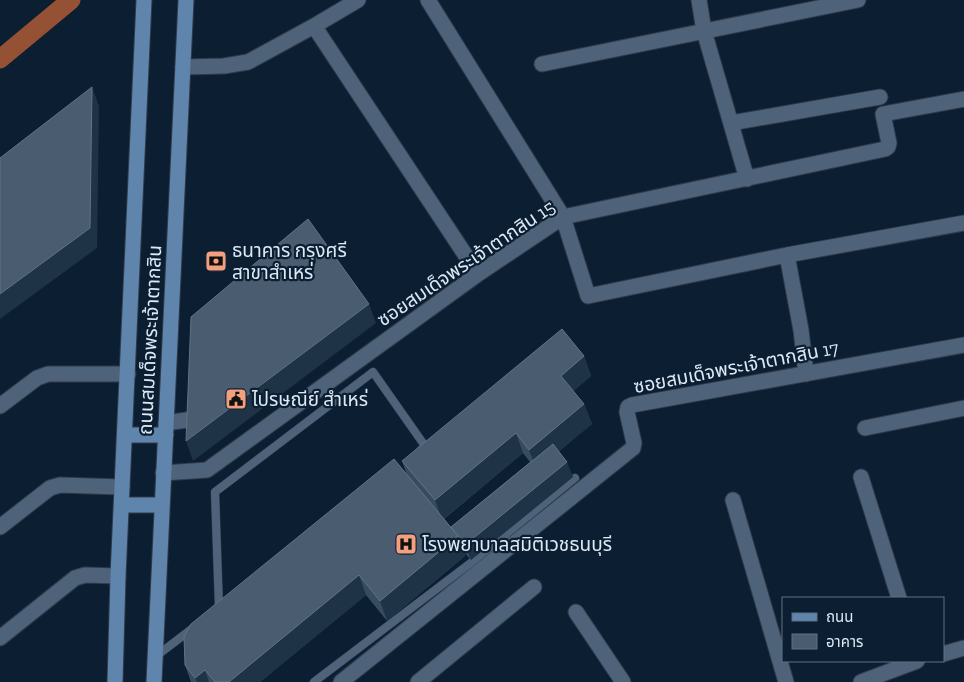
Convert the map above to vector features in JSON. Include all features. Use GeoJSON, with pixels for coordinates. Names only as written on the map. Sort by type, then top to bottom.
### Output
{"type":"FeatureCollection","features":[{"type":"Feature","properties":{"kind":"main road","name":"ถนนสมเด็จพระเจ้าตากสิน"},"geometry":{"type":"LineString","coordinates":[[115,682],[118,576],[144,0]]}},
{"type":"Feature","properties":{"kind":"main road","name":"ถนนสมเด็จพระเจ้าตากสิน"},"geometry":{"type":"LineString","coordinates":[[154,682],[186,0]]}},
{"type":"Feature","properties":{"kind":"main road"},"geometry":{"type":"LineString","coordinates":[[125,435],[166,429]]}},
{"type":"Feature","properties":{"kind":"main road"},"geometry":{"type":"LineString","coordinates":[[122,506],[162,504]]}},
{"type":"Feature","properties":{"kind":"street"},"geometry":{"type":"LineString","coordinates":[[183,67],[224,66],[248,62],[358,0]]}},
{"type":"Feature","properties":{"kind":"street"},"geometry":{"type":"LineString","coordinates":[[428,0],[564,217],[588,296],[787,255],[964,223]]}},
{"type":"Feature","properties":{"kind":"street"},"geometry":{"type":"LineString","coordinates":[[699,0],[704,31],[747,179]]}},
{"type":"Feature","properties":{"kind":"street"},"geometry":{"type":"LineString","coordinates":[[542,64],[858,0]]}},
{"type":"Feature","properties":{"kind":"street"},"geometry":{"type":"LineString","coordinates":[[314,26],[478,274]]}},
{"type":"Feature","properties":{"kind":"street"},"geometry":{"type":"LineString","coordinates":[[731,123],[880,97]]}},
{"type":"Feature","properties":{"kind":"street","name":"ซอยสมเด็จพระเจ้าตากสิน 15"},"geometry":{"type":"LineString","coordinates":[[164,474],[207,470],[478,274],[564,217],[886,149],[889,143],[883,114],[964,100]]}},
{"type":"Feature","properties":{"kind":"street"},"geometry":{"type":"LineString","coordinates":[[787,255],[806,374]]}},
{"type":"Feature","properties":{"kind":"street","name":"ซอยสมเด็จพระเจ้าตากสิน 17"},"geometry":{"type":"LineString","coordinates":[[351,679],[633,448],[634,443],[627,412],[628,407],[632,404],[964,345]]}},
{"type":"Feature","properties":{"kind":"street"},"geometry":{"type":"LineString","coordinates":[[0,406],[37,378],[48,374],[128,374]]}},
{"type":"Feature","properties":{"kind":"street"},"geometry":{"type":"LineString","coordinates":[[865,428],[964,408]]}},
{"type":"Feature","properties":{"kind":"street"},"geometry":{"type":"LineString","coordinates":[[166,429],[220,415]]}},
{"type":"Feature","properties":{"kind":"street"},"geometry":{"type":"LineString","coordinates":[[861,477],[899,597]]}},
{"type":"Feature","properties":{"kind":"street"},"geometry":{"type":"LineString","coordinates":[[0,527],[50,488],[60,485],[122,487]]}},
{"type":"Feature","properties":{"kind":"street"},"geometry":{"type":"LineString","coordinates":[[733,500],[786,682]]}},
{"type":"Feature","properties":{"kind":"street"},"geometry":{"type":"LineString","coordinates":[[0,638],[75,578],[85,575],[118,576]]}},
{"type":"Feature","properties":{"kind":"street"},"geometry":{"type":"LineString","coordinates":[[418,682],[534,587]]}},
{"type":"Feature","properties":{"kind":"street"},"geometry":{"type":"LineString","coordinates":[[576,612],[623,682]]}},
{"type":"Feature","properties":{"kind":"street"},"geometry":{"type":"LineString","coordinates":[[944,654],[964,648]]}},
{"type":"Feature","properties":{"kind":"street"},"geometry":{"type":"LineString","coordinates":[[861,682],[888,677],[915,662]]}},
{"type":"Feature","properties":{"kind":"lane"},"geometry":{"type":"LineString","coordinates":[[219,608],[215,492],[373,372],[425,446],[417,452]]}},
{"type":"Feature","properties":{"kind":"lane"},"geometry":{"type":"LineString","coordinates":[[314,682],[472,562],[575,478]]}},
{"type":"Feature","properties":{"kind":"lane"},"geometry":{"type":"LineString","coordinates":[[212,613],[226,602]]}},
{"type":"Feature","properties":{"kind":"lane"},"geometry":{"type":"LineString","coordinates":[[155,657],[198,624]]}},
{"type":"Feature","properties":{"kind":"building"},"geometry":{"type":"Polygon","coordinates":[[[92,87],[90,228],[0,294],[0,158],[92,87]]]}},
{"type":"Feature","properties":{"kind":"building","name":"ไปรษณีย์ สำเหร่"},"geometry":{"type":"Polygon","coordinates":[[[308,219],[369,304],[186,441],[191,317],[308,219]]]}},
{"type":"Feature","properties":{"kind":"building"},"geometry":{"type":"Polygon","coordinates":[[[562,329],[584,356],[561,376],[584,404],[529,450],[516,433],[435,500],[402,461],[562,329]]]}},
{"type":"Feature","properties":{"kind":"building"},"geometry":{"type":"Polygon","coordinates":[[[553,444],[567,462],[465,545],[451,527],[553,444]]]}},
{"type":"Feature","properties":{"kind":"building"},"geometry":{"type":"Polygon","coordinates":[[[394,459],[458,536],[380,601],[359,575],[229,682],[215,682],[205,670],[195,678],[185,665],[184,637],[191,624],[394,459]]]}},
{"type":"Feature","properties":{"kind":"waterway"},"geometry":{"type":"LineString","coordinates":[[0,59],[71,0]]}},
{"type":"Feature","properties":{"kind":"place","name":"ธนาคาร กรุงศรี สาขาสำเหร่"},"geometry":{"type":"Point","coordinates":[216,261]}},
{"type":"Feature","properties":{"kind":"place","name":"ไปรษณีย์ สำเหร่"},"geometry":{"type":"Point","coordinates":[236,399]}},
{"type":"Feature","properties":{"kind":"place","name":"โรงพยาบาลสมิติเวชธนบุรี"},"geometry":{"type":"Point","coordinates":[406,544]}}]}
